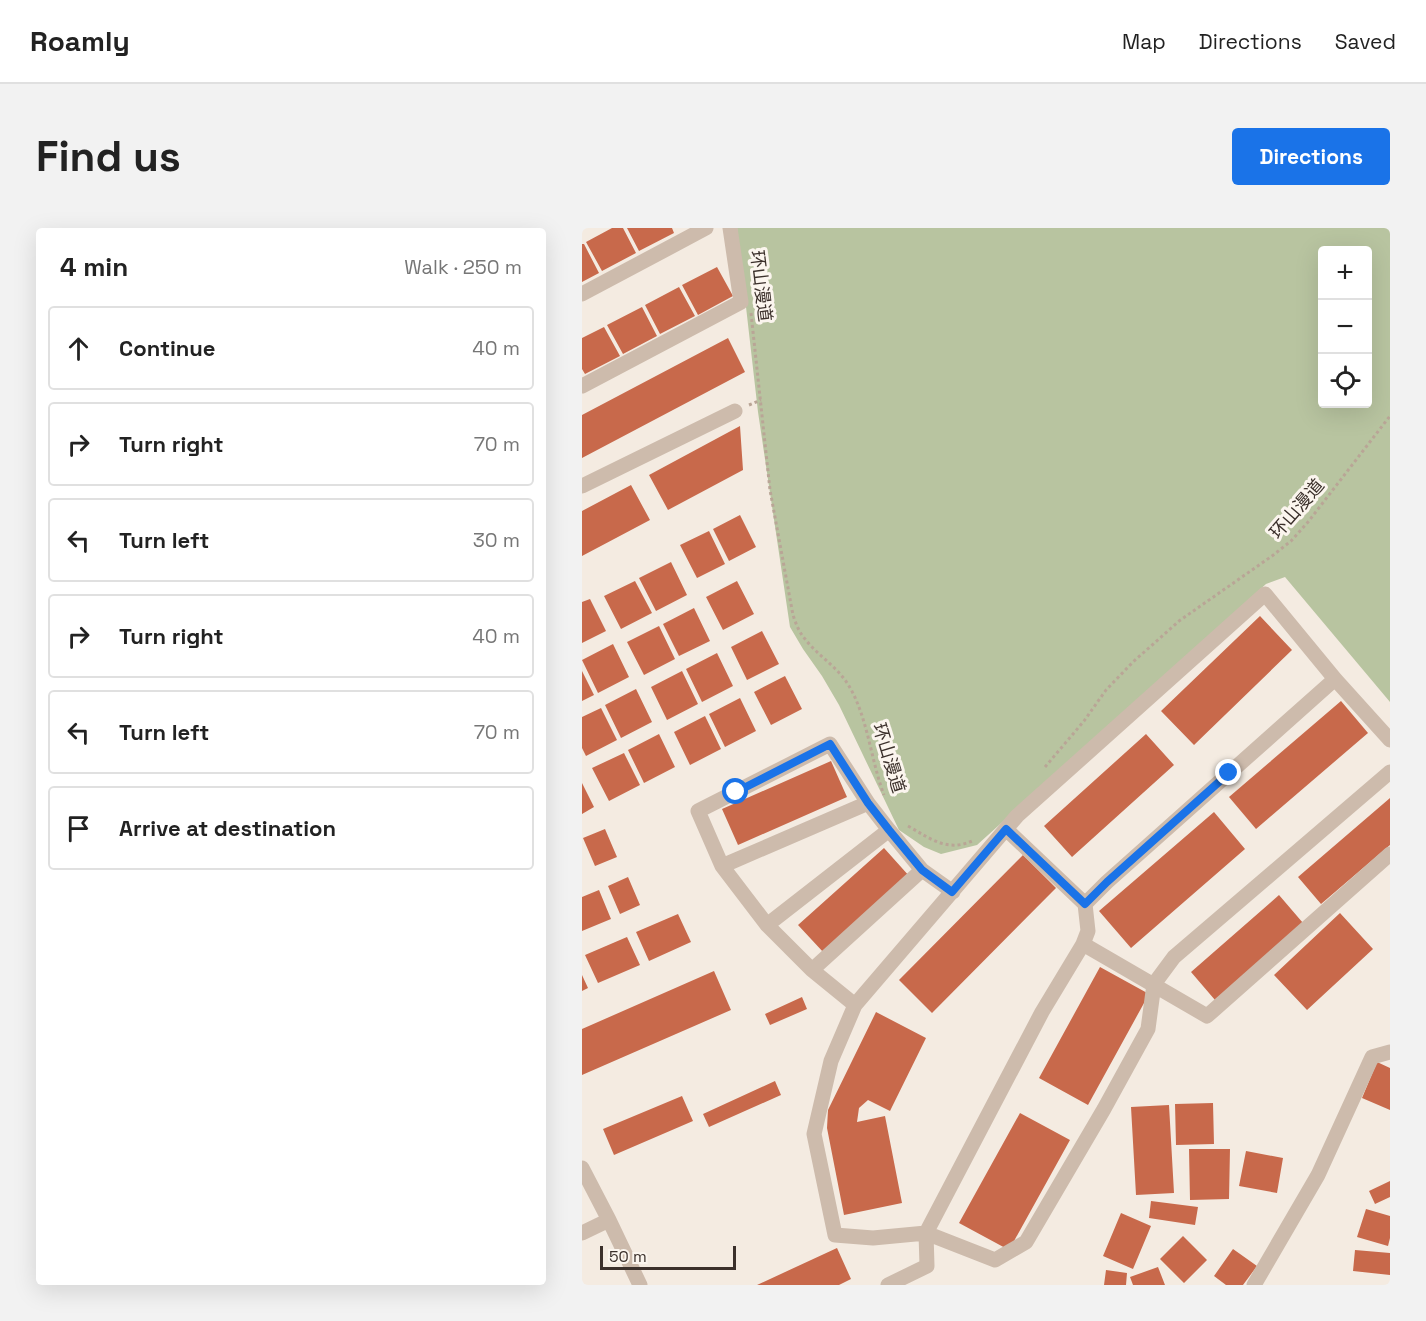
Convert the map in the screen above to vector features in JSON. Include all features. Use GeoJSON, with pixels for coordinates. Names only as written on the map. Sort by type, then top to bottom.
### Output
{"type":"FeatureCollection","features":[{"type":"Feature","properties":{"kind":"street"},"geometry":{"type":"LineString","coordinates":[[582,294],[706,228]]}},
{"type":"Feature","properties":{"kind":"street"},"geometry":{"type":"LineString","coordinates":[[582,386],[741,302],[730,228]]}},
{"type":"Feature","properties":{"kind":"street"},"geometry":{"type":"LineString","coordinates":[[582,486],[735,411]]}},
{"type":"Feature","properties":{"kind":"street"},"geometry":{"type":"LineString","coordinates":[[1390,740],[1335,679],[1265,594],[1017,816],[855,1005],[831,1061],[814,1134],[835,1235],[873,1238],[926,1233],[995,1260],[1026,1242],[1148,1029],[1154,984],[1174,957],[1390,772]]}},
{"type":"Feature","properties":{"kind":"street"},"geometry":{"type":"LineString","coordinates":[[1085,904],[1335,679]]}},
{"type":"Feature","properties":{"kind":"street"},"geometry":{"type":"LineString","coordinates":[[855,1005],[812,970],[767,925],[722,866],[698,811],[830,744],[868,803],[895,826],[922,870],[952,892]]}},
{"type":"Feature","properties":{"kind":"street"},"geometry":{"type":"LineString","coordinates":[[722,866],[868,803]]}},
{"type":"Feature","properties":{"kind":"street"},"geometry":{"type":"LineString","coordinates":[[767,925],[895,826]]}},
{"type":"Feature","properties":{"kind":"street"},"geometry":{"type":"LineString","coordinates":[[888,1285],[927,1266],[926,1233],[1042,1012],[1083,944],[1088,931],[1085,904],[1006,829]]}},
{"type":"Feature","properties":{"kind":"street"},"geometry":{"type":"LineString","coordinates":[[1083,944],[1207,1016],[1390,854]]}},
{"type":"Feature","properties":{"kind":"street"},"geometry":{"type":"LineString","coordinates":[[812,970],[922,870]]}},
{"type":"Feature","properties":{"kind":"street"},"geometry":{"type":"LineString","coordinates":[[1254,1285],[1318,1175],[1372,1057],[1390,1052]]}},
{"type":"Feature","properties":{"kind":"street"},"geometry":{"type":"LineString","coordinates":[[582,1168],[640,1285]]}},
{"type":"Feature","properties":{"kind":"street"},"geometry":{"type":"LineString","coordinates":[[582,1233],[609,1220]]}},
{"type":"Feature","properties":{"kind":"path","name":"环山漫道"},"geometry":{"type":"LineString","coordinates":[[750,304],[770,490],[793,615],[798,629],[807,641],[835,668],[850,687],[857,702],[885,798]]}},
{"type":"Feature","properties":{"kind":"path","name":"环山漫道"},"geometry":{"type":"LineString","coordinates":[[1040,773],[1084,721],[1106,690],[1133,662],[1179,621],[1291,541],[1390,416]]}},
{"type":"Feature","properties":{"kind":"path"},"geometry":{"type":"LineString","coordinates":[[895,826],[952,846],[964,845],[974,840]]}},
{"type":"Feature","properties":{"kind":"green space"},"geometry":{"type":"Polygon","coordinates":[[[737,228],[1390,228],[1390,702],[1285,577],[1266,584],[977,845],[941,854],[924,847],[899,830],[839,705],[790,627],[758,412],[737,228]]]}},
{"type":"Feature","properties":{"kind":"building"},"geometry":{"type":"Polygon","coordinates":[[[612,228],[623,228],[636,253],[602,271],[586,242],[612,228]]]}},
{"type":"Feature","properties":{"kind":"building"},"geometry":{"type":"Polygon","coordinates":[[[627,228],[672,228],[674,233],[639,251],[627,228]]]}},
{"type":"Feature","properties":{"kind":"building"},"geometry":{"type":"Polygon","coordinates":[[[582,244],[599,273],[582,282],[582,244]]]}},
{"type":"Feature","properties":{"kind":"building"},"geometry":{"type":"Polygon","coordinates":[[[717,267],[733,296],[698,315],[682,285],[717,267]]]}},
{"type":"Feature","properties":{"kind":"building"},"geometry":{"type":"Polygon","coordinates":[[[679,287],[695,316],[660,334],[645,305],[679,287]]]}},
{"type":"Feature","properties":{"kind":"building"},"geometry":{"type":"Polygon","coordinates":[[[642,307],[657,336],[623,354],[607,325],[642,307]]]}},
{"type":"Feature","properties":{"kind":"building"},"geometry":{"type":"Polygon","coordinates":[[[604,327],[620,356],[585,374],[582,369],[582,338],[604,327]]]}},
{"type":"Feature","properties":{"kind":"building"},"geometry":{"type":"Polygon","coordinates":[[[728,338],[745,372],[582,458],[582,415],[728,338]]]}},
{"type":"Feature","properties":{"kind":"building"},"geometry":{"type":"Polygon","coordinates":[[[740,426],[743,470],[668,510],[649,475],[740,426]]]}},
{"type":"Feature","properties":{"kind":"building"},"geometry":{"type":"Polygon","coordinates":[[[631,485],[650,520],[582,556],[582,511],[631,485]]]}},
{"type":"Feature","properties":{"kind":"building"},"geometry":{"type":"Polygon","coordinates":[[[740,515],[756,547],[729,561],[713,529],[740,515]]]}},
{"type":"Feature","properties":{"kind":"building"},"geometry":{"type":"Polygon","coordinates":[[[709,531],[725,564],[697,578],[680,545],[709,531]]]}},
{"type":"Feature","properties":{"kind":"building"},"geometry":{"type":"Polygon","coordinates":[[[671,562],[687,595],[656,611],[639,578],[671,562]]]}},
{"type":"Feature","properties":{"kind":"building"},"geometry":{"type":"Polygon","coordinates":[[[635,581],[652,613],[621,629],[604,596],[635,581]]]}},
{"type":"Feature","properties":{"kind":"building"},"geometry":{"type":"Polygon","coordinates":[[[737,581],[754,614],[723,630],[706,597],[737,581]]]}},
{"type":"Feature","properties":{"kind":"building"},"geometry":{"type":"Polygon","coordinates":[[[590,599],[606,631],[582,643],[582,602],[590,599]]]}},
{"type":"Feature","properties":{"kind":"building"},"geometry":{"type":"Polygon","coordinates":[[[694,608],[710,641],[679,656],[663,624],[694,608]]]}},
{"type":"Feature","properties":{"kind":"building"},"geometry":{"type":"Polygon","coordinates":[[[1260,616],[1292,650],[1194,745],[1161,711],[1260,616]]]}},
{"type":"Feature","properties":{"kind":"building"},"geometry":{"type":"Polygon","coordinates":[[[659,626],[675,659],[644,675],[627,642],[659,626]]]}},
{"type":"Feature","properties":{"kind":"building"},"geometry":{"type":"Polygon","coordinates":[[[762,631],[779,664],[747,680],[731,647],[762,631]]]}},
{"type":"Feature","properties":{"kind":"building"},"geometry":{"type":"Polygon","coordinates":[[[613,644],[629,677],[598,693],[582,660],[613,644]]]}},
{"type":"Feature","properties":{"kind":"building"},"geometry":{"type":"Polygon","coordinates":[[[717,653],[733,686],[702,702],[686,669],[717,653]]]}},
{"type":"Feature","properties":{"kind":"building"},"geometry":{"type":"Polygon","coordinates":[[[582,671],[594,695],[582,701],[582,671]]]}},
{"type":"Feature","properties":{"kind":"building"},"geometry":{"type":"Polygon","coordinates":[[[682,671],[698,704],[667,720],[651,687],[682,671]]]}},
{"type":"Feature","properties":{"kind":"building"},"geometry":{"type":"Polygon","coordinates":[[[785,676],[802,709],[771,725],[754,692],[785,676]]]}},
{"type":"Feature","properties":{"kind":"building"},"geometry":{"type":"Polygon","coordinates":[[[636,689],[652,722],[621,738],[605,705],[636,689]]]}},
{"type":"Feature","properties":{"kind":"building"},"geometry":{"type":"Polygon","coordinates":[[[740,698],[756,731],[725,747],[709,714],[740,698]]]}},
{"type":"Feature","properties":{"kind":"building"},"geometry":{"type":"Polygon","coordinates":[[[1341,701],[1368,733],[1256,829],[1229,797],[1341,701]]]}},
{"type":"Feature","properties":{"kind":"building"},"geometry":{"type":"Polygon","coordinates":[[[601,708],[617,740],[586,756],[582,748],[582,717],[601,708]]]}},
{"type":"Feature","properties":{"kind":"building"},"geometry":{"type":"Polygon","coordinates":[[[705,716],[721,749],[690,765],[674,732],[705,716]]]}},
{"type":"Feature","properties":{"kind":"building"},"geometry":{"type":"Polygon","coordinates":[[[659,734],[675,767],[644,783],[628,750],[659,734]]]}},
{"type":"Feature","properties":{"kind":"building"},"geometry":{"type":"Polygon","coordinates":[[[1146,734],[1174,765],[1072,857],[1044,826],[1146,734]]]}},
{"type":"Feature","properties":{"kind":"building"},"geometry":{"type":"Polygon","coordinates":[[[624,753],[640,785],[609,801],[592,768],[624,753]]]}},
{"type":"Feature","properties":{"kind":"building"},"geometry":{"type":"Polygon","coordinates":[[[831,761],[847,797],[738,845],[722,809],[831,761]]]}},
{"type":"Feature","properties":{"kind":"building"},"geometry":{"type":"Polygon","coordinates":[[[582,783],[594,807],[582,814],[582,783]]]}},
{"type":"Feature","properties":{"kind":"building"},"geometry":{"type":"Polygon","coordinates":[[[1390,798],[1390,845],[1321,904],[1298,877],[1390,798]]]}},
{"type":"Feature","properties":{"kind":"building"},"geometry":{"type":"Polygon","coordinates":[[[1214,812],[1245,849],[1131,948],[1099,911],[1214,812]]]}},
{"type":"Feature","properties":{"kind":"building"},"geometry":{"type":"Polygon","coordinates":[[[605,829],[617,857],[595,866],[583,838],[605,829]]]}},
{"type":"Feature","properties":{"kind":"building"},"geometry":{"type":"Polygon","coordinates":[[[884,848],[910,877],[824,953],[798,925],[884,848]]]}},
{"type":"Feature","properties":{"kind":"building"},"geometry":{"type":"Polygon","coordinates":[[[1023,855],[1056,888],[932,1013],[899,980],[1023,855]]]}},
{"type":"Feature","properties":{"kind":"building"},"geometry":{"type":"Polygon","coordinates":[[[628,877],[640,905],[620,914],[608,886],[628,877]]]}},
{"type":"Feature","properties":{"kind":"building"},"geometry":{"type":"Polygon","coordinates":[[[599,890],[611,919],[582,931],[582,897],[599,890]]]}},
{"type":"Feature","properties":{"kind":"building"},"geometry":{"type":"Polygon","coordinates":[[[1279,895],[1303,923],[1215,1000],[1191,972],[1279,895]]]}},
{"type":"Feature","properties":{"kind":"building"},"geometry":{"type":"Polygon","coordinates":[[[1340,913],[1373,949],[1307,1010],[1274,975],[1340,913]]]}},
{"type":"Feature","properties":{"kind":"building"},"geometry":{"type":"Polygon","coordinates":[[[678,914],[691,942],[649,961],[636,932],[678,914]]]}},
{"type":"Feature","properties":{"kind":"building"},"geometry":{"type":"Polygon","coordinates":[[[627,937],[640,965],[598,983],[585,955],[627,937]]]}},
{"type":"Feature","properties":{"kind":"building"},"geometry":{"type":"Polygon","coordinates":[[[1100,967],[1149,994],[1088,1105],[1039,1078],[1100,967]]]}},
{"type":"Feature","properties":{"kind":"building"},"geometry":{"type":"Polygon","coordinates":[[[714,971],[731,1010],[582,1075],[582,1029],[714,971]]]}},
{"type":"Feature","properties":{"kind":"building"},"geometry":{"type":"Polygon","coordinates":[[[582,975],[588,988],[582,991],[582,975]]]}},
{"type":"Feature","properties":{"kind":"building"},"geometry":{"type":"Polygon","coordinates":[[[802,997],[807,1009],[770,1025],[765,1014],[802,997]]]}},
{"type":"Feature","properties":{"kind":"building"},"geometry":{"type":"Polygon","coordinates":[[[876,1012],[926,1038],[890,1111],[868,1100],[859,1108],[857,1122],[885,1116],[902,1203],[844,1215],[827,1128],[828,1110],[876,1012]]]}},
{"type":"Feature","properties":{"kind":"building"},"geometry":{"type":"Polygon","coordinates":[[[1377,1062],[1390,1068],[1390,1110],[1362,1098],[1377,1062]]]}},
{"type":"Feature","properties":{"kind":"building"},"geometry":{"type":"Polygon","coordinates":[[[775,1081],[781,1095],[709,1127],[703,1114],[775,1081]]]}},
{"type":"Feature","properties":{"kind":"building"},"geometry":{"type":"Polygon","coordinates":[[[682,1096],[693,1121],[614,1155],[603,1129],[682,1096]]]}},
{"type":"Feature","properties":{"kind":"building"},"geometry":{"type":"Polygon","coordinates":[[[1213,1103],[1214,1144],[1176,1145],[1175,1104],[1213,1103]]]}},
{"type":"Feature","properties":{"kind":"building"},"geometry":{"type":"Polygon","coordinates":[[[1169,1105],[1174,1193],[1136,1195],[1131,1107],[1169,1105]]]}},
{"type":"Feature","properties":{"kind":"building"},"geometry":{"type":"Polygon","coordinates":[[[1020,1113],[1070,1140],[1009,1250],[959,1223],[1020,1113]]]}},
{"type":"Feature","properties":{"kind":"building"},"geometry":{"type":"Polygon","coordinates":[[[1189,1149],[1230,1149],[1229,1199],[1190,1200],[1189,1149]]]}},
{"type":"Feature","properties":{"kind":"building"},"geometry":{"type":"Polygon","coordinates":[[[1246,1151],[1283,1158],[1277,1193],[1239,1186],[1246,1151]]]}},
{"type":"Feature","properties":{"kind":"building"},"geometry":{"type":"Polygon","coordinates":[[[1390,1181],[1390,1197],[1375,1204],[1369,1191],[1390,1181]]]}},
{"type":"Feature","properties":{"kind":"building"},"geometry":{"type":"Polygon","coordinates":[[[1151,1201],[1198,1207],[1195,1225],[1149,1218],[1151,1201]]]}},
{"type":"Feature","properties":{"kind":"building"},"geometry":{"type":"Polygon","coordinates":[[[1366,1209],[1390,1216],[1388,1246],[1357,1237],[1366,1209]]]}},
{"type":"Feature","properties":{"kind":"building"},"geometry":{"type":"Polygon","coordinates":[[[1121,1213],[1151,1226],[1133,1269],[1103,1256],[1121,1213]]]}},
{"type":"Feature","properties":{"kind":"building"},"geometry":{"type":"Polygon","coordinates":[[[1183,1236],[1207,1260],[1184,1283],[1160,1259],[1183,1236]]]}},
{"type":"Feature","properties":{"kind":"building"},"geometry":{"type":"Polygon","coordinates":[[[837,1248],[851,1279],[839,1285],[757,1285],[837,1248]]]}},
{"type":"Feature","properties":{"kind":"building"},"geometry":{"type":"Polygon","coordinates":[[[1233,1249],[1257,1266],[1243,1285],[1226,1285],[1214,1276],[1233,1249]]]}},
{"type":"Feature","properties":{"kind":"building"},"geometry":{"type":"Polygon","coordinates":[[[1355,1250],[1390,1253],[1390,1275],[1353,1271],[1355,1250]]]}},
{"type":"Feature","properties":{"kind":"building"},"geometry":{"type":"Polygon","coordinates":[[[1158,1267],[1165,1285],[1133,1285],[1130,1277],[1158,1267]]]}},
{"type":"Feature","properties":{"kind":"building"},"geometry":{"type":"Polygon","coordinates":[[[1106,1270],[1127,1273],[1126,1285],[1104,1285],[1106,1270]]]}},
{"type":"Feature","properties":{"kind":"route"},"geometry":{"type":"LineString","coordinates":[[736,792],[830,744],[868,803],[889,830],[922,870],[952,892],[1006,829],[1085,904],[1229,773]]}}]}
